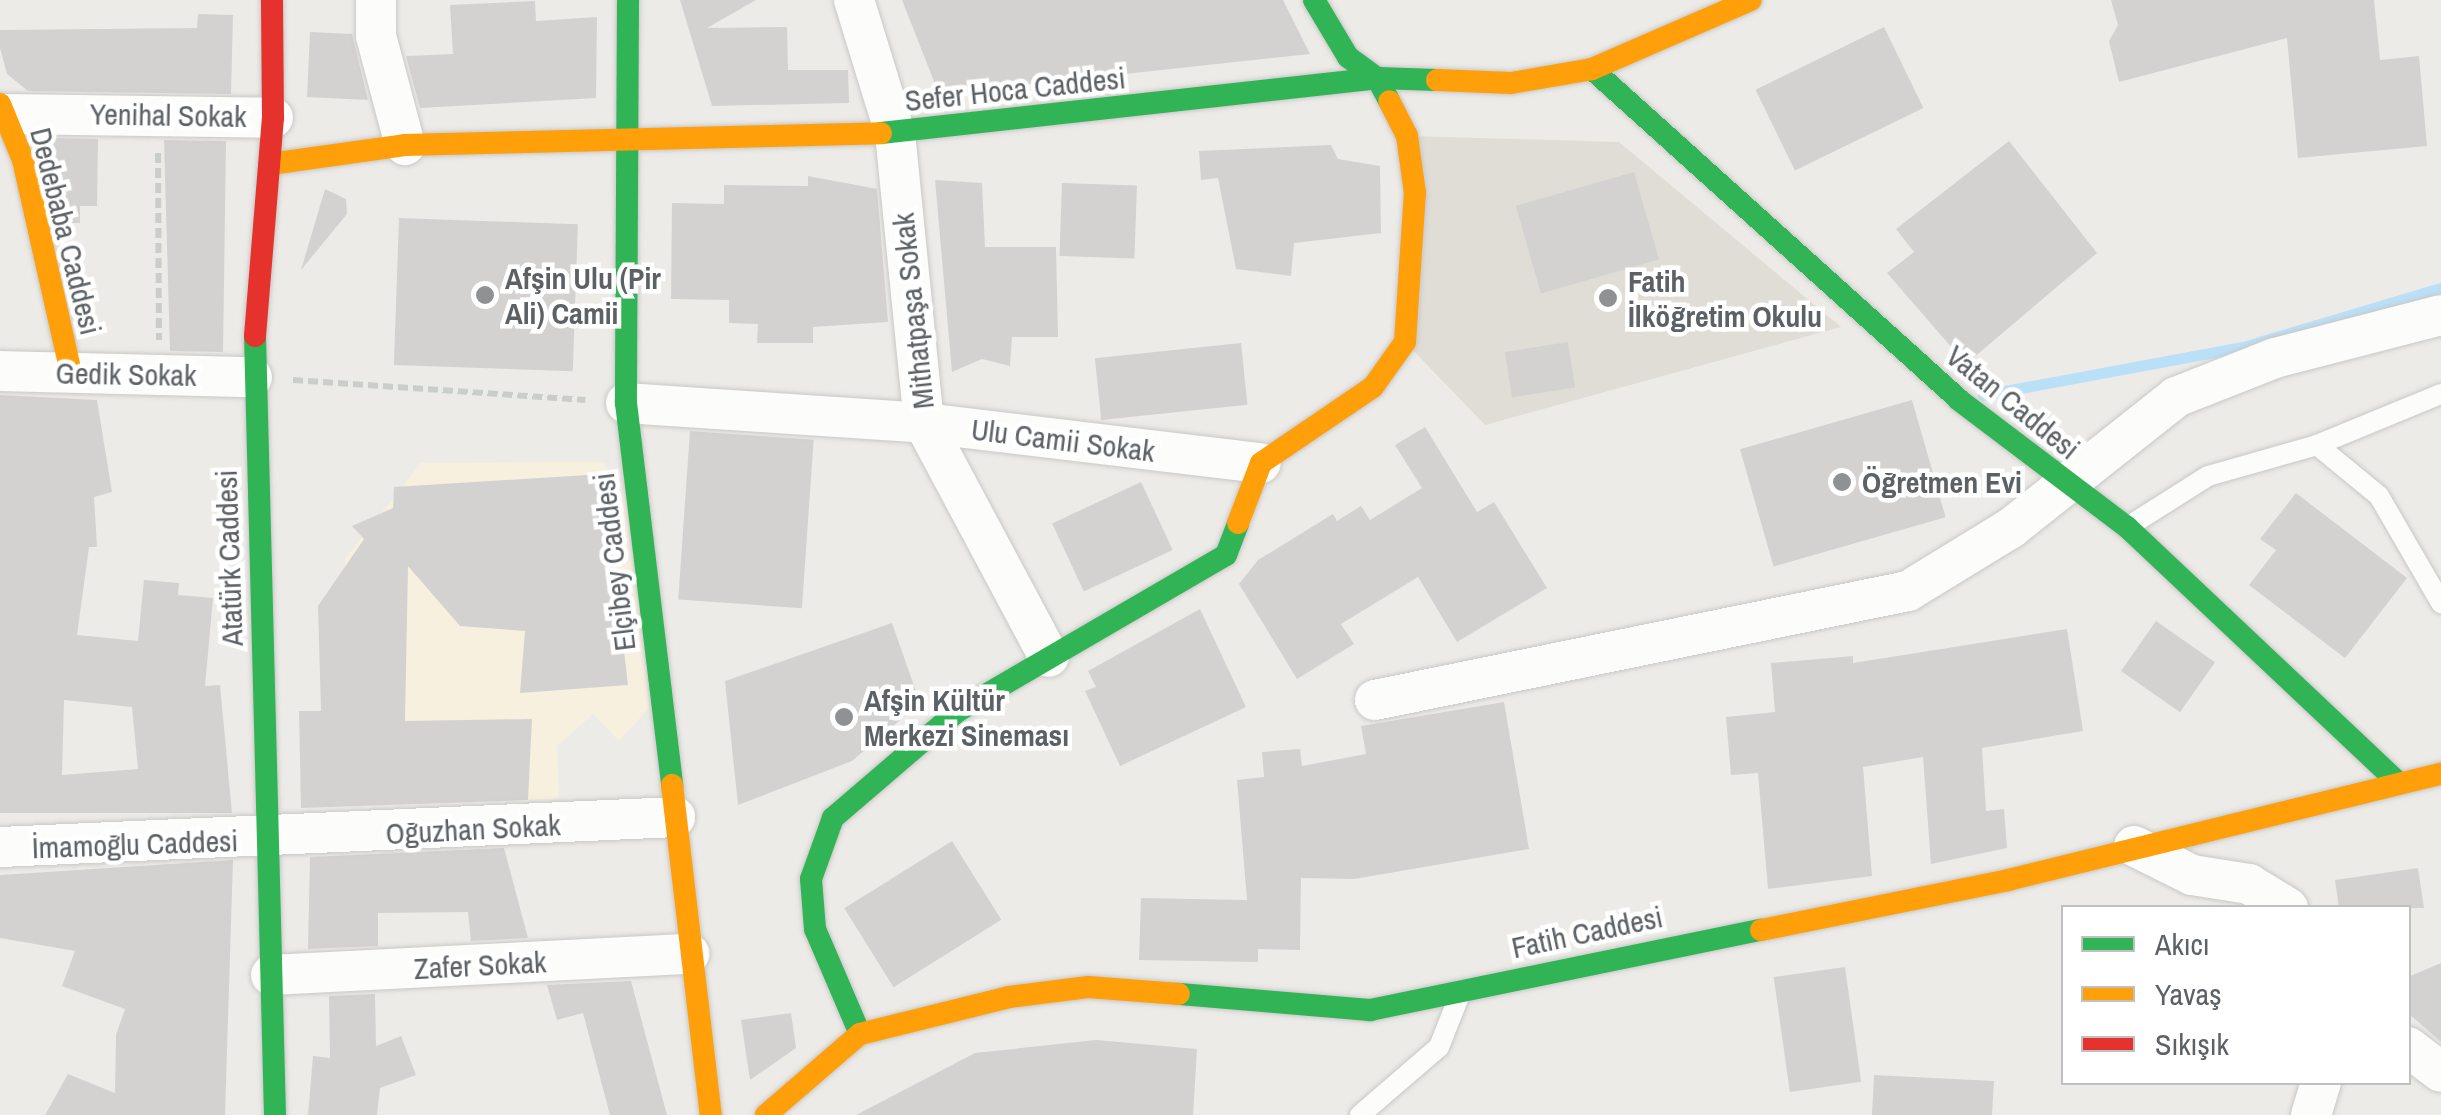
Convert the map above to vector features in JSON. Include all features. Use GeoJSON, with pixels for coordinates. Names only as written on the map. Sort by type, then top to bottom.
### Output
{"type":"FeatureCollection","features":[{"type":"Feature","properties":{"kind":"street","name":"Atatürk Caddesi"},"geometry":{"type":"LineString","coordinates":[[272,0],[273,118],[252,377],[271,840],[274,1115]]}},
{"type":"Feature","properties":{"kind":"street"},"geometry":{"type":"LineString","coordinates":[[376,0],[376,36],[405,144]]}},
{"type":"Feature","properties":{"kind":"street","name":"Elçibey Caddesi"},"geometry":{"type":"LineString","coordinates":[[628,0],[631,139],[626,403],[711,1115]]}},
{"type":"Feature","properties":{"kind":"street","name":"Mithatpaşa Sokak"},"geometry":{"type":"LineString","coordinates":[[854,0],[895,132],[924,423],[1050,657]]}},
{"type":"Feature","properties":{"kind":"street"},"geometry":{"type":"LineString","coordinates":[[860,1034],[815,929],[811,878],[833,818],[958,711],[1226,554],[1260,463],[1373,387],[1405,342],[1415,193],[1407,136],[1377,78],[1348,57],[1314,0]]}},
{"type":"Feature","properties":{"kind":"street","name":"Sefer Hoca Caddesi"},"geometry":{"type":"LineString","coordinates":[[270,164],[405,144],[895,132],[1377,78],[1511,82],[1592,69],[1750,0]]}},
{"type":"Feature","properties":{"kind":"street","name":"Vatan Caddesi"},"geometry":{"type":"LineString","coordinates":[[1592,69],[2061,481],[2127,527],[2397,780]]}},
{"type":"Feature","properties":{"kind":"street","name":"Yenihal Sokak"},"geometry":{"type":"LineString","coordinates":[[2,109],[158,111],[273,118]]}},
{"type":"Feature","properties":{"kind":"street","name":"Dedebaba Caddesi"},"geometry":{"type":"LineString","coordinates":[[2,109],[23,160],[71,374]]}},
{"type":"Feature","properties":{"kind":"street"},"geometry":{"type":"LineString","coordinates":[[1375,700],[1908,591],[2011,528],[2061,481],[2176,397],[2274,358],[2441,315]]}},
{"type":"Feature","properties":{"kind":"street","name":"Gedik Sokak"},"geometry":{"type":"LineString","coordinates":[[0,372],[160,371],[252,377]]}},
{"type":"Feature","properties":{"kind":"street","name":"Ulu Camii Sokak"},"geometry":{"type":"LineString","coordinates":[[626,403],[924,423],[1260,463]]}},
{"type":"Feature","properties":{"kind":"street","name":"Fatih Caddesi"},"geometry":{"type":"LineString","coordinates":[[766,1115],[860,1034],[1009,997],[1088,987],[1370,1010],[2008,880],[2397,780],[2441,774]]}},
{"type":"Feature","properties":{"kind":"street","name":"Oğuzhan Sokak"},"geometry":{"type":"LineString","coordinates":[[271,840],[674,818]]}},
{"type":"Feature","properties":{"kind":"street","name":"İmamoğlu Caddesi"},"geometry":{"type":"LineString","coordinates":[[0,848],[271,840]]}},
{"type":"Feature","properties":{"kind":"street"},"geometry":{"type":"LineString","coordinates":[[2134,846],[2192,875],[2248,884],[2283,905]]}},
{"type":"Feature","properties":{"kind":"street","name":"Zafer Sokak"},"geometry":{"type":"LineString","coordinates":[[271,975],[689,954]]}},
{"type":"Feature","properties":{"kind":"street"},"geometry":{"type":"LineString","coordinates":[[2411,1049],[2441,1072]]}},
{"type":"Feature","properties":{"kind":"street"},"geometry":{"type":"LineString","coordinates":[[2310,1115],[2319,1085]]}},
{"type":"Feature","properties":{"kind":"lane"},"geometry":{"type":"LineString","coordinates":[[2127,527],[2208,476],[2317,445],[2441,394]]}},
{"type":"Feature","properties":{"kind":"lane"},"geometry":{"type":"LineString","coordinates":[[2317,445],[2379,496],[2441,603]]}},
{"type":"Feature","properties":{"kind":"lane"},"geometry":{"type":"LineString","coordinates":[[1360,1115],[1439,1046],[1461,990]]}},
{"type":"Feature","properties":{"kind":"path"},"geometry":{"type":"LineString","coordinates":[[158,111],[160,371]]}},
{"type":"Feature","properties":{"kind":"path"},"geometry":{"type":"LineString","coordinates":[[252,377],[626,403]]}},
{"type":"Feature","properties":{"kind":"shaded area","name":"Fatih İlköğretim Okulu"},"geometry":{"type":"Polygon","coordinates":[[[1407,136],[1619,142],[1841,327],[1485,425],[1405,342],[1407,136]]]}},
{"type":"Feature","properties":{"kind":"shaded area"},"geometry":{"type":"Polygon","coordinates":[[[603,462],[635,511],[649,708],[619,741],[593,714],[557,746],[559,799],[335,806],[350,704],[345,559],[421,463],[603,462]]]}},
{"type":"Feature","properties":{"kind":"building"},"geometry":{"type":"Polygon","coordinates":[[[680,0],[756,0],[707,28],[787,27],[788,70],[848,70],[849,103],[712,106],[680,0]]]}},
{"type":"Feature","properties":{"kind":"building"},"geometry":{"type":"Polygon","coordinates":[[[902,0],[1283,0],[1310,54],[939,94],[902,0]]]}},
{"type":"Feature","properties":{"kind":"building"},"geometry":{"type":"Polygon","coordinates":[[[2111,0],[2374,0],[2380,60],[2419,56],[2427,146],[2298,158],[2287,38],[2119,82],[2109,41],[2118,25],[2111,0]]]}},
{"type":"Feature","properties":{"kind":"building"},"geometry":{"type":"Polygon","coordinates":[[[535,1],[536,21],[597,17],[596,98],[420,108],[406,56],[453,54],[450,5],[535,1]]]}},
{"type":"Feature","properties":{"kind":"building"},"geometry":{"type":"Polygon","coordinates":[[[198,14],[233,15],[231,94],[28,91],[7,74],[0,48],[0,30],[197,28],[198,14]]]}},
{"type":"Feature","properties":{"kind":"building"},"geometry":{"type":"Polygon","coordinates":[[[1884,27],[1923,108],[1795,171],[1755,90],[1884,27]]]}},
{"type":"Feature","properties":{"kind":"building"},"geometry":{"type":"Polygon","coordinates":[[[310,32],[352,34],[368,100],[307,97],[310,32]]]}},
{"type":"Feature","properties":{"kind":"building"},"geometry":{"type":"Polygon","coordinates":[[[48,138],[98,139],[97,206],[80,206],[80,223],[69,223],[48,138]]]}},
{"type":"Feature","properties":{"kind":"building"},"geometry":{"type":"Polygon","coordinates":[[[164,140],[226,141],[223,352],[170,351],[164,140]]]}},
{"type":"Feature","properties":{"kind":"building"},"geometry":{"type":"Polygon","coordinates":[[[2009,141],[2097,253],[1966,364],[1887,273],[1914,252],[1896,229],[2009,141]]]}},
{"type":"Feature","properties":{"kind":"building"},"geometry":{"type":"Polygon","coordinates":[[[1331,145],[1338,159],[1380,166],[1381,233],[1294,243],[1291,276],[1236,269],[1218,178],[1201,180],[1199,151],[1331,145]]]}},
{"type":"Feature","properties":{"kind":"building"},"geometry":{"type":"Polygon","coordinates":[[[1634,172],[1659,259],[1541,293],[1516,206],[1634,172]]]}},
{"type":"Feature","properties":{"kind":"building"},"geometry":{"type":"Polygon","coordinates":[[[808,176],[877,189],[888,322],[813,327],[813,343],[757,343],[758,324],[729,323],[729,300],[671,299],[672,203],[724,204],[724,185],[808,186],[808,176]]]}},
{"type":"Feature","properties":{"kind":"building"},"geometry":{"type":"Polygon","coordinates":[[[935,180],[982,183],[985,247],[1056,247],[1058,337],[1012,337],[1010,366],[982,359],[952,372],[935,180]]]}},
{"type":"Feature","properties":{"kind":"building"},"geometry":{"type":"Polygon","coordinates":[[[1062,183],[1137,186],[1134,259],[1059,256],[1062,183]]]}},
{"type":"Feature","properties":{"kind":"building"},"geometry":{"type":"Polygon","coordinates":[[[325,189],[346,199],[347,214],[301,270],[325,189]]]}},
{"type":"Feature","properties":{"kind":"building","name":"Afşin Ulu (Pir Ali) Camii"},"geometry":{"type":"Polygon","coordinates":[[[399,218],[578,224],[573,371],[394,365],[399,218]]]}},
{"type":"Feature","properties":{"kind":"building"},"geometry":{"type":"Polygon","coordinates":[[[1568,342],[1575,387],[1512,397],[1505,352],[1568,342]]]}},
{"type":"Feature","properties":{"kind":"building"},"geometry":{"type":"Polygon","coordinates":[[[1241,343],[1247,405],[1101,420],[1095,358],[1241,343]]]}},
{"type":"Feature","properties":{"kind":"building"},"geometry":{"type":"Polygon","coordinates":[[[0,395],[97,400],[112,492],[94,497],[97,547],[89,547],[77,635],[138,641],[144,580],[179,583],[178,595],[213,598],[205,686],[220,685],[232,813],[0,813],[0,395]],[[64,700],[62,775],[138,769],[132,707],[64,700]]]}},
{"type":"Feature","properties":{"kind":"building","name":"Öğretmen Evi"},"geometry":{"type":"Polygon","coordinates":[[[1912,400],[1946,517],[1774,567],[1740,449],[1912,400]]]}},
{"type":"Feature","properties":{"kind":"building"},"geometry":{"type":"Polygon","coordinates":[[[1425,427],[1477,512],[1494,502],[1547,588],[1457,642],[1418,577],[1341,624],[1354,644],[1297,679],[1239,584],[1258,560],[1333,514],[1337,521],[1361,506],[1370,520],[1422,488],[1395,445],[1425,427]]]}},
{"type":"Feature","properties":{"kind":"building"},"geometry":{"type":"Polygon","coordinates":[[[690,431],[814,440],[802,608],[678,600],[690,431]]]}},
{"type":"Feature","properties":{"kind":"building"},"geometry":{"type":"Polygon","coordinates":[[[603,474],[628,685],[520,693],[525,631],[460,626],[408,566],[405,721],[532,719],[528,800],[301,808],[299,711],[321,711],[318,606],[364,539],[352,526],[393,508],[394,487],[603,474]]]}},
{"type":"Feature","properties":{"kind":"building"},"geometry":{"type":"Polygon","coordinates":[[[1141,482],[1173,550],[1084,591],[1052,523],[1141,482]]]}},
{"type":"Feature","properties":{"kind":"building"},"geometry":{"type":"Polygon","coordinates":[[[2296,493],[2407,578],[2345,658],[2249,585],[2276,550],[2260,539],[2296,493]]]}},
{"type":"Feature","properties":{"kind":"building"},"geometry":{"type":"Polygon","coordinates":[[[1200,609],[1246,707],[1120,766],[1085,691],[1096,687],[1088,671],[1200,609]]]}},
{"type":"Feature","properties":{"kind":"building"},"geometry":{"type":"Polygon","coordinates":[[[2156,621],[2215,662],[2180,712],[2121,671],[2156,621]]]}},
{"type":"Feature","properties":{"kind":"building"},"geometry":{"type":"Polygon","coordinates":[[[892,623],[920,703],[852,761],[738,805],[725,681],[892,623]]]}},
{"type":"Feature","properties":{"kind":"building"},"geometry":{"type":"Polygon","coordinates":[[[2067,629],[2083,731],[1982,748],[1986,811],[2004,809],[2007,848],[1931,864],[1923,757],[1863,767],[1872,876],[1768,889],[1758,773],[1731,775],[1726,717],[1775,712],[1771,663],[1853,656],[1853,663],[2067,629]]]}},
{"type":"Feature","properties":{"kind":"building"},"geometry":{"type":"Polygon","coordinates":[[[1504,702],[1529,849],[1354,879],[1301,878],[1300,950],[1258,949],[1258,962],[1139,960],[1141,898],[1247,900],[1237,780],[1264,777],[1262,752],[1300,749],[1302,766],[1366,754],[1361,726],[1504,702]]]}},
{"type":"Feature","properties":{"kind":"building"},"geometry":{"type":"Polygon","coordinates":[[[952,841],[1001,920],[894,987],[844,908],[952,841]]]}},
{"type":"Feature","properties":{"kind":"building"},"geometry":{"type":"Polygon","coordinates":[[[504,848],[528,938],[471,941],[468,912],[378,913],[378,946],[308,949],[310,857],[504,848]]]}},
{"type":"Feature","properties":{"kind":"building"},"geometry":{"type":"Polygon","coordinates":[[[233,860],[225,1115],[45,1115],[68,1074],[115,1093],[116,1035],[125,1009],[62,986],[75,951],[0,938],[0,875],[233,860]]]}},
{"type":"Feature","properties":{"kind":"building"},"geometry":{"type":"Polygon","coordinates":[[[2418,868],[2424,908],[2339,905],[2335,880],[2418,868]]]}},
{"type":"Feature","properties":{"kind":"building"},"geometry":{"type":"Polygon","coordinates":[[[2441,963],[2441,1042],[2411,1016],[2411,976],[2441,963]]]}},
{"type":"Feature","properties":{"kind":"building"},"geometry":{"type":"Polygon","coordinates":[[[1845,967],[1861,1082],[1790,1092],[1774,977],[1845,967]]]}},
{"type":"Feature","properties":{"kind":"building"},"geometry":{"type":"Polygon","coordinates":[[[631,981],[667,1115],[610,1115],[583,1013],[557,1020],[547,985],[631,981]]]}},
{"type":"Feature","properties":{"kind":"building"},"geometry":{"type":"Polygon","coordinates":[[[375,994],[376,1046],[401,1036],[416,1075],[380,1088],[377,1115],[308,1115],[313,1056],[330,1058],[329,996],[375,994]]]}},
{"type":"Feature","properties":{"kind":"building"},"geometry":{"type":"Polygon","coordinates":[[[791,1013],[796,1048],[750,1080],[741,1020],[791,1013]]]}},
{"type":"Feature","properties":{"kind":"building"},"geometry":{"type":"Polygon","coordinates":[[[1096,1040],[1197,1049],[1193,1115],[856,1115],[975,1053],[1096,1040]]]}},
{"type":"Feature","properties":{"kind":"building"},"geometry":{"type":"Polygon","coordinates":[[[1874,1075],[1994,1081],[1992,1115],[1872,1115],[1874,1075]]]}},
{"type":"Feature","properties":{"kind":"waterway"},"geometry":{"type":"LineString","coordinates":[[1983,395],[2243,347],[2441,288]]}},
{"type":"Feature","properties":{"kind":"traffic: fast"},"geometry":{"type":"LineString","coordinates":[[628,0],[626,403],[672,785]]}},
{"type":"Feature","properties":{"kind":"traffic: fast"},"geometry":{"type":"LineString","coordinates":[[1314,0],[1348,57],[1377,78],[1389,101]]}},
{"type":"Feature","properties":{"kind":"traffic: fast"},"geometry":{"type":"LineString","coordinates":[[1592,69],[1959,400],[2127,527],[2397,781]]}},
{"type":"Feature","properties":{"kind":"traffic: fast"},"geometry":{"type":"LineString","coordinates":[[881,133],[1377,78],[1437,80]]}},
{"type":"Feature","properties":{"kind":"traffic: fast"},"geometry":{"type":"LineString","coordinates":[[255,336],[275,1115]]}},
{"type":"Feature","properties":{"kind":"traffic: fast"},"geometry":{"type":"LineString","coordinates":[[860,1034],[815,929],[811,879],[833,818],[958,711],[1226,555],[1238,523]]}},
{"type":"Feature","properties":{"kind":"traffic: fast"},"geometry":{"type":"LineString","coordinates":[[1179,994],[1370,1010],[1761,930]]}},
{"type":"Feature","properties":{"kind":"traffic: slow"},"geometry":{"type":"LineString","coordinates":[[1437,80],[1511,83],[1592,69],[1751,0]]}},
{"type":"Feature","properties":{"kind":"traffic: slow"},"geometry":{"type":"LineString","coordinates":[[1238,523],[1261,463],[1373,387],[1405,342],[1415,193],[1407,136],[1389,101]]}},
{"type":"Feature","properties":{"kind":"traffic: slow"},"geometry":{"type":"LineString","coordinates":[[0,104],[23,160],[71,373]]}},
{"type":"Feature","properties":{"kind":"traffic: slow"},"geometry":{"type":"LineString","coordinates":[[270,164],[405,145],[881,133]]}},
{"type":"Feature","properties":{"kind":"traffic: slow"},"geometry":{"type":"LineString","coordinates":[[1761,930],[2008,880],[2441,774]]}},
{"type":"Feature","properties":{"kind":"traffic: slow"},"geometry":{"type":"LineString","coordinates":[[672,785],[711,1115]]}},
{"type":"Feature","properties":{"kind":"traffic: slow"},"geometry":{"type":"LineString","coordinates":[[766,1115],[860,1034],[1009,997],[1088,987],[1179,994]]}},
{"type":"Feature","properties":{"kind":"traffic: jam"},"geometry":{"type":"LineString","coordinates":[[255,336],[273,118],[272,0]]}},
{"type":"Feature","properties":{"kind":"place","name":"Afşin Ulu (Pir Ali) Camii"},"geometry":{"type":"Point","coordinates":[485,295]}},
{"type":"Feature","properties":{"kind":"place","name":"Fatih İlköğretim Okulu"},"geometry":{"type":"Point","coordinates":[1608,298]}},
{"type":"Feature","properties":{"kind":"place","name":"Öğretmen Evi"},"geometry":{"type":"Point","coordinates":[1842,482]}},
{"type":"Feature","properties":{"kind":"place","name":"Afşin Kültür Merkezi Sineması"},"geometry":{"type":"Point","coordinates":[844,717]}}]}
